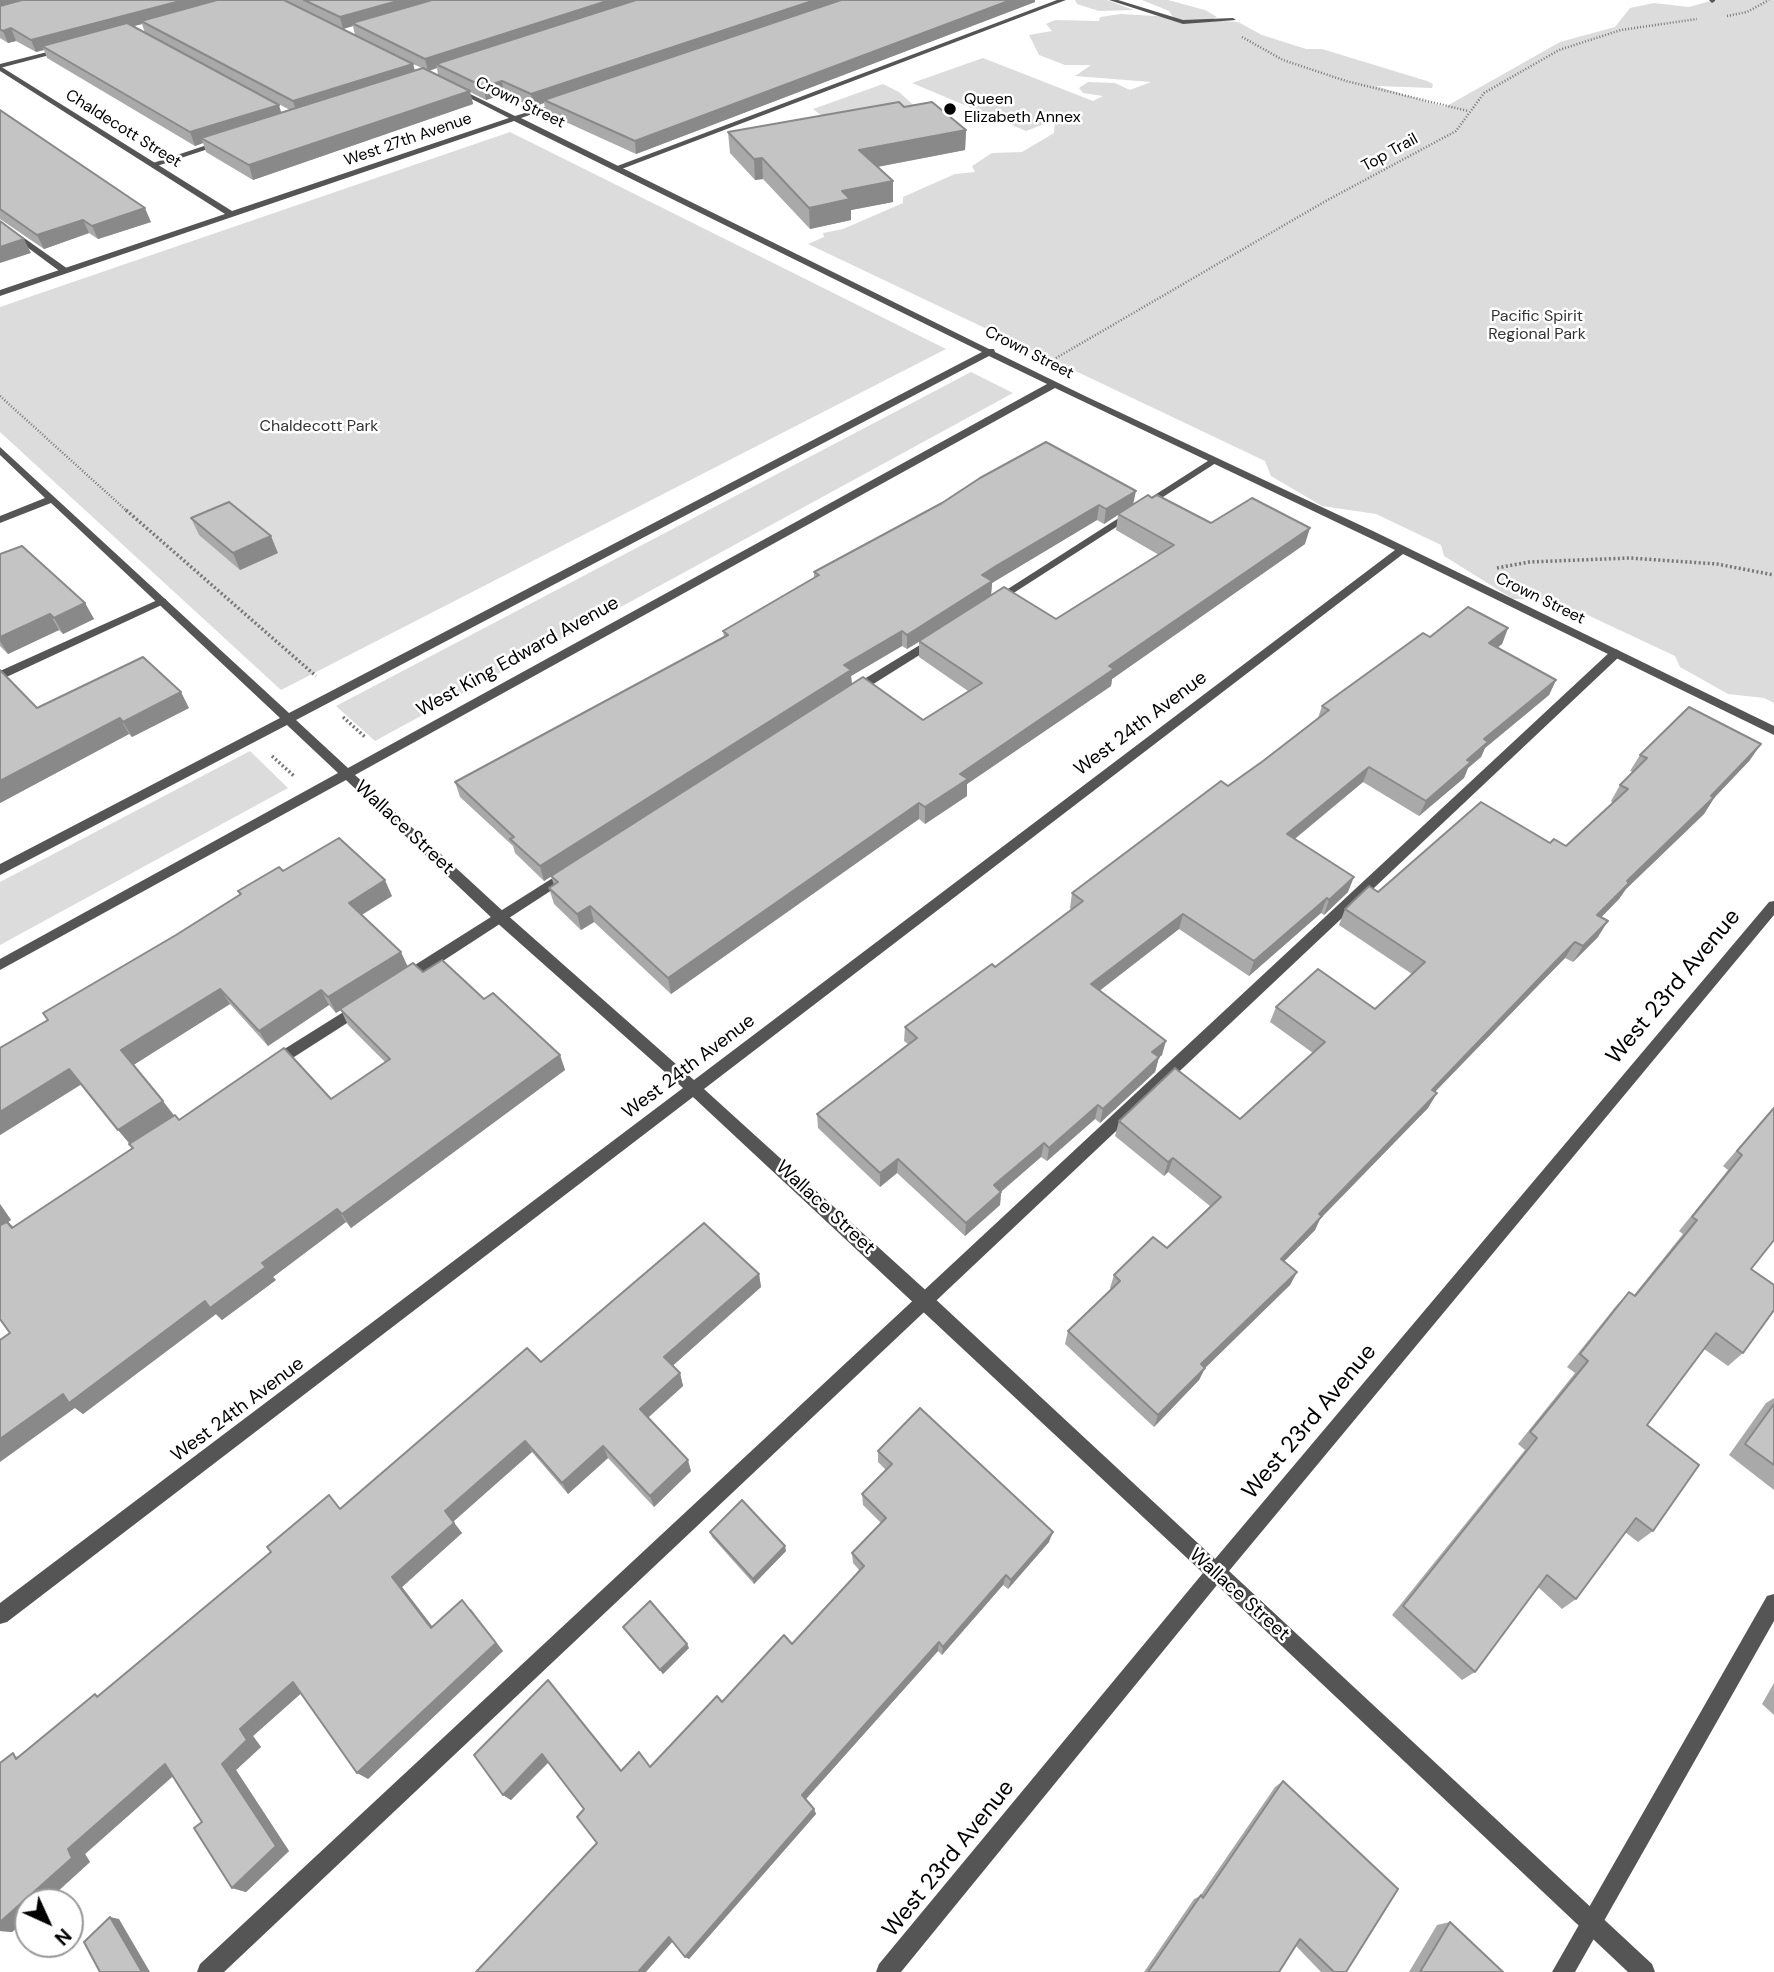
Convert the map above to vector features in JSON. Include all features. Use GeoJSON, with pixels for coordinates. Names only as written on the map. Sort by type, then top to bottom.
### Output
{"type":"FeatureCollection","features":[{"type":"Feature","properties":{"kind":"street"},"geometry":{"type":"LineString","coordinates":[[616,168],[1063,0]]}},
{"type":"Feature","properties":{"kind":"street"},"geometry":{"type":"LineString","coordinates":[[1112,0],[1184,22],[1233,20]]}},
{"type":"Feature","properties":{"kind":"street"},"geometry":{"type":"LineString","coordinates":[[0,67],[72,47]]}},
{"type":"Feature","properties":{"kind":"street","name":"Chaldecott Street"},"geometry":{"type":"LineString","coordinates":[[0,67],[231,214]]}},
{"type":"Feature","properties":{"kind":"street","name":"Crown Street"},"geometry":{"type":"LineString","coordinates":[[451,87],[1213,461],[1774,731]]}},
{"type":"Feature","properties":{"kind":"street","name":"West 27th Avenue"},"geometry":{"type":"LineString","coordinates":[[0,293],[570,99]]}},
{"type":"Feature","properties":{"kind":"street"},"geometry":{"type":"LineString","coordinates":[[154,164],[231,140]]}},
{"type":"Feature","properties":{"kind":"street"},"geometry":{"type":"LineString","coordinates":[[0,223],[65,271]]}},
{"type":"Feature","properties":{"kind":"street"},"geometry":{"type":"LineString","coordinates":[[0,870],[991,351]]}},
{"type":"Feature","properties":{"kind":"street","name":"West King Edward Avenue"},"geometry":{"type":"LineString","coordinates":[[0,965],[1055,384]]}},
{"type":"Feature","properties":{"kind":"street","name":"Wallace Street"},"geometry":{"type":"LineString","coordinates":[[0,450],[500,917],[925,1300],[1644,1972]]}},
{"type":"Feature","properties":{"kind":"street"},"geometry":{"type":"LineString","coordinates":[[980,611],[1213,461]]}},
{"type":"Feature","properties":{"kind":"street"},"geometry":{"type":"LineString","coordinates":[[0,520],[52,499]]}},
{"type":"Feature","properties":{"kind":"street","name":"West 24th Avenue"},"geometry":{"type":"LineString","coordinates":[[0,1615],[1402,550]]}},
{"type":"Feature","properties":{"kind":"street"},"geometry":{"type":"LineString","coordinates":[[0,676],[162,601]]}},
{"type":"Feature","properties":{"kind":"street"},"geometry":{"type":"LineString","coordinates":[[839,700],[944,633]]}},
{"type":"Feature","properties":{"kind":"street"},"geometry":{"type":"LineString","coordinates":[[208,1972],[1616,653]]}},
{"type":"Feature","properties":{"kind":"street"},"geometry":{"type":"LineString","coordinates":[[396,984],[582,865]]}},
{"type":"Feature","properties":{"kind":"street","name":"West 23rd Avenue"},"geometry":{"type":"LineString","coordinates":[[887,1972],[1215,1573],[1774,906]]}},
{"type":"Feature","properties":{"kind":"street"},"geometry":{"type":"LineString","coordinates":[[268,1067],[372,999]]}},
{"type":"Feature","properties":{"kind":"street"},"geometry":{"type":"LineString","coordinates":[[1563,1972],[1774,1603]]}},
{"type":"Feature","properties":{"kind":"path"},"geometry":{"type":"LineString","coordinates":[[1723,17],[1747,12],[1769,0]]}},
{"type":"Feature","properties":{"kind":"path","name":"Top Trail"},"geometry":{"type":"LineString","coordinates":[[1030,371],[1324,202],[1456,131],[1468,111],[1484,93],[1514,74],[1578,41],[1642,26],[1700,19]]}},
{"type":"Feature","properties":{"kind":"path"},"geometry":{"type":"LineString","coordinates":[[1217,22],[1283,60],[1346,81],[1468,111]]}},
{"type":"Feature","properties":{"kind":"path"},"geometry":{"type":"LineString","coordinates":[[0,396],[183,562],[317,676]]}},
{"type":"Feature","properties":{"kind":"path"},"geometry":{"type":"LineString","coordinates":[[1489,569],[1529,562],[1630,558],[1717,564],[1774,575]]}},
{"type":"Feature","properties":{"kind":"path"},"geometry":{"type":"LineString","coordinates":[[334,709],[374,745]]}},
{"type":"Feature","properties":{"kind":"path"},"geometry":{"type":"LineString","coordinates":[[272,756],[302,784]]}},
{"type":"Feature","properties":{"kind":"green space"},"geometry":{"type":"Polygon","coordinates":[[[1075,0],[1107,0],[1134,10],[1099,11],[1077,4],[1075,0]]]}},
{"type":"Feature","properties":{"kind":"green space","name":"Pacific Spirit Regional Park"},"geometry":{"type":"Polygon","coordinates":[[[1142,0],[1168,0],[1205,10],[1217,17],[1210,20],[1238,22],[1262,35],[1306,49],[1322,49],[1427,81],[1433,84],[1432,88],[1376,86],[1445,107],[1560,42],[1615,27],[1630,8],[1654,3],[1689,7],[1714,0],[1774,0],[1774,703],[1764,698],[1728,694],[1680,667],[1675,656],[1579,611],[1545,600],[1513,599],[1444,556],[1441,545],[1376,514],[1322,506],[1271,476],[1265,461],[808,244],[824,237],[823,233],[843,229],[903,203],[903,197],[955,174],[975,172],[972,166],[992,153],[1022,152],[1054,133],[1055,120],[1026,131],[912,83],[983,58],[1093,101],[1103,96],[1083,93],[1079,88],[1088,82],[1115,83],[1130,90],[1151,82],[1075,76],[1091,65],[1065,65],[1039,55],[1029,35],[1052,31],[1046,24],[1055,20],[1099,21],[1100,17],[1121,14],[1173,17],[1169,11],[1142,0]]]}},
{"type":"Feature","properties":{"kind":"green space"},"geometry":{"type":"Polygon","coordinates":[[[883,84],[899,92],[931,121],[842,132],[813,109],[883,84]]]}},
{"type":"Feature","properties":{"kind":"green space","name":"Chaldecott Park"},"geometry":{"type":"Polygon","coordinates":[[[510,132],[946,349],[281,690],[0,432],[0,307],[510,132]]]}},
{"type":"Feature","properties":{"kind":"green space"},"geometry":{"type":"Polygon","coordinates":[[[971,372],[1013,393],[375,741],[336,706],[971,372]]]}},
{"type":"Feature","properties":{"kind":"green space"},"geometry":{"type":"Polygon","coordinates":[[[250,751],[288,788],[0,945],[0,882],[250,751]]]}},
{"type":"Feature","properties":{"kind":"building"},"geometry":{"type":"Polygon","coordinates":[[[22,0],[184,0],[31,40],[11,28],[3,31],[0,29],[0,6],[22,0]]]}},
{"type":"Feature","properties":{"kind":"building"},"geometry":{"type":"Polygon","coordinates":[[[217,0],[284,0],[413,64],[293,101],[141,21],[217,0]]]}},
{"type":"Feature","properties":{"kind":"building"},"geometry":{"type":"Polygon","coordinates":[[[304,0],[401,0],[340,17],[304,0]]]}},
{"type":"Feature","properties":{"kind":"building"},"geometry":{"type":"Polygon","coordinates":[[[432,0],[610,0],[425,59],[352,23],[432,0]]]}},
{"type":"Feature","properties":{"kind":"building"},"geometry":{"type":"Polygon","coordinates":[[[636,0],[815,0],[531,94],[502,81],[484,87],[436,64],[636,0]]]}},
{"type":"Feature","properties":{"kind":"building"},"geometry":{"type":"Polygon","coordinates":[[[841,0],[1011,0],[635,141],[544,100],[841,0]]]}},
{"type":"Feature","properties":{"kind":"building"},"geometry":{"type":"Polygon","coordinates":[[[127,23],[279,105],[190,132],[42,46],[127,23]]]}},
{"type":"Feature","properties":{"kind":"building"},"geometry":{"type":"Polygon","coordinates":[[[423,68],[470,91],[249,165],[201,138],[423,68]]]}},
{"type":"Feature","properties":{"kind":"building"},"geometry":{"type":"Polygon","coordinates":[[[899,102],[904,107],[932,102],[966,130],[859,150],[893,181],[842,191],[850,199],[809,208],[762,158],[754,159],[728,132],[899,102]]]}},
{"type":"Feature","properties":{"kind":"building"},"geometry":{"type":"Polygon","coordinates":[[[0,110],[145,208],[92,226],[83,220],[37,235],[0,209],[0,110]]]}},
{"type":"Feature","properties":{"kind":"building"},"geometry":{"type":"Polygon","coordinates":[[[0,221],[24,239],[0,247],[0,221]]]}},
{"type":"Feature","properties":{"kind":"building"},"geometry":{"type":"Polygon","coordinates":[[[1046,442],[1136,491],[1106,509],[1099,505],[996,566],[982,575],[992,581],[907,635],[902,631],[844,665],[851,670],[540,866],[510,839],[514,837],[455,782],[728,635],[723,631],[819,575],[814,572],[942,503],[980,478],[1046,442]]]}},
{"type":"Feature","properties":{"kind":"building"},"geometry":{"type":"Polygon","coordinates":[[[1148,495],[1152,498],[1157,495],[1211,523],[1252,498],[1310,528],[1109,666],[1114,669],[960,774],[968,779],[925,807],[919,803],[668,978],[590,906],[577,914],[549,888],[558,882],[551,876],[863,677],[923,720],[982,683],[919,641],[1004,587],[1056,619],[1174,545],[1118,514],[1148,495]]]}},
{"type":"Feature","properties":{"kind":"building"},"geometry":{"type":"Polygon","coordinates":[[[229,502],[271,536],[233,553],[191,518],[229,502]]]}},
{"type":"Feature","properties":{"kind":"building"},"geometry":{"type":"Polygon","coordinates":[[[22,546],[85,603],[54,618],[50,614],[0,637],[0,554],[22,546]]]}},
{"type":"Feature","properties":{"kind":"building"},"geometry":{"type":"Polygon","coordinates":[[[1468,607],[1508,628],[1489,643],[1556,680],[1484,739],[1488,742],[1467,760],[1471,762],[1426,801],[1369,767],[1287,834],[1354,877],[1254,961],[1183,914],[1091,984],[1166,1041],[1152,1052],[1159,1057],[1103,1109],[1098,1105],[1049,1148],[1044,1143],[994,1185],[1001,1192],[966,1223],[898,1159],[880,1173],[817,1114],[917,1038],[905,1027],[992,964],[995,967],[1083,901],[1072,893],[1221,781],[1228,786],[1263,761],[1329,710],[1322,706],[1423,633],[1430,637],[1468,607]]]}},
{"type":"Feature","properties":{"kind":"building"},"geometry":{"type":"Polygon","coordinates":[[[143,657],[181,692],[123,722],[120,718],[0,781],[0,670],[37,708],[143,657]]]}},
{"type":"Feature","properties":{"kind":"building"},"geometry":{"type":"Polygon","coordinates":[[[1689,707],[1761,744],[1711,796],[1714,797],[1627,881],[1629,883],[1597,915],[1608,921],[1583,946],[1575,942],[1556,961],[1432,1090],[1437,1093],[1319,1214],[1322,1216],[1281,1259],[1297,1272],[1201,1364],[1205,1368],[1158,1415],[1068,1331],[1120,1281],[1114,1275],[1153,1237],[1167,1248],[1221,1197],[1173,1158],[1168,1162],[1119,1121],[1175,1068],[1240,1119],[1325,1042],[1276,1007],[1318,969],[1375,1009],[1425,962],[1345,909],[1369,886],[1378,892],[1481,802],[1550,843],[1554,839],[1566,846],[1628,789],[1620,785],[1647,758],[1640,755],[1689,707]]]}},
{"type":"Feature","properties":{"kind":"building"},"geometry":{"type":"Polygon","coordinates":[[[339,838],[385,880],[349,903],[401,952],[328,997],[321,990],[259,1031],[220,989],[121,1050],[163,1101],[118,1130],[69,1069],[0,1112],[0,1048],[48,1020],[43,1013],[176,935],[241,894],[238,891],[279,867],[283,871],[339,838]]]}},
{"type":"Feature","properties":{"kind":"building"},"geometry":{"type":"Polygon","coordinates":[[[442,960],[484,999],[493,993],[560,1055],[342,1214],[337,1209],[262,1263],[266,1267],[210,1308],[205,1301],[69,1403],[63,1394],[0,1439],[0,1340],[10,1333],[0,1319],[0,1225],[7,1222],[12,1228],[133,1148],[129,1144],[175,1115],[179,1120],[284,1048],[331,1099],[390,1059],[340,1009],[413,963],[423,972],[442,960]]]}},
{"type":"Feature","properties":{"kind":"building"},"geometry":{"type":"Polygon","coordinates":[[[1774,1108],[1774,1240],[1751,1269],[1774,1285],[1774,1310],[1743,1353],[1716,1333],[1647,1425],[1699,1465],[1653,1531],[1636,1518],[1576,1599],[1547,1575],[1475,1672],[1403,1606],[1537,1438],[1530,1432],[1588,1361],[1580,1354],[1629,1292],[1635,1296],[1697,1220],[1692,1217],[1742,1155],[1737,1151],[1774,1108]]]}},
{"type":"Feature","properties":{"kind":"building"},"geometry":{"type":"Polygon","coordinates":[[[704,1223],[759,1274],[664,1357],[680,1373],[640,1409],[688,1460],[650,1496],[603,1446],[562,1483],[525,1441],[445,1511],[454,1523],[392,1577],[431,1628],[462,1600],[496,1643],[357,1773],[293,1682],[240,1729],[247,1740],[222,1764],[276,1846],[232,1888],[194,1828],[202,1822],[165,1764],[68,1849],[72,1858],[38,1888],[14,1888],[14,1910],[0,1922],[0,1763],[13,1753],[16,1759],[95,1694],[97,1697],[271,1552],[267,1547],[329,1495],[340,1509],[527,1348],[541,1362],[704,1223]]]}},
{"type":"Feature","properties":{"kind":"building"},"geometry":{"type":"Polygon","coordinates":[[[1774,1404],[1774,1465],[1745,1444],[1774,1404]]]}},
{"type":"Feature","properties":{"kind":"building"},"geometry":{"type":"Polygon","coordinates":[[[920,1408],[1053,1532],[1011,1580],[1006,1575],[943,1647],[939,1642],[802,1795],[814,1809],[685,1957],[669,1937],[638,1972],[476,1972],[597,1843],[577,1817],[584,1809],[542,1754],[503,1795],[474,1755],[548,1680],[621,1771],[639,1752],[650,1767],[717,1696],[722,1702],[784,1635],[792,1644],[864,1566],[852,1553],[886,1518],[862,1494],[892,1464],[878,1451],[920,1408]]]}},
{"type":"Feature","properties":{"kind":"building"},"geometry":{"type":"Polygon","coordinates":[[[742,1500],[785,1546],[753,1579],[710,1532],[742,1500]]]}},
{"type":"Feature","properties":{"kind":"building"},"geometry":{"type":"Polygon","coordinates":[[[650,1601],[687,1644],[660,1670],[623,1627],[650,1601]]]}},
{"type":"Feature","properties":{"kind":"building"},"geometry":{"type":"Polygon","coordinates":[[[1283,1781],[1398,1889],[1346,1972],[1334,1972],[1300,1939],[1279,1972],[1148,1972],[1201,1895],[1203,1898],[1283,1781]]]}},
{"type":"Feature","properties":{"kind":"building"},"geometry":{"type":"Polygon","coordinates":[[[110,1917],[142,1972],[100,1972],[84,1942],[110,1917]]]}},
{"type":"Feature","properties":{"kind":"building"},"geometry":{"type":"Polygon","coordinates":[[[1450,1922],[1503,1972],[1420,1972],[1450,1922]]]}},
{"type":"Feature","properties":{"kind":"place","name":"Queen Elizabeth Annex"},"geometry":{"type":"Point","coordinates":[950,109]}}]}
